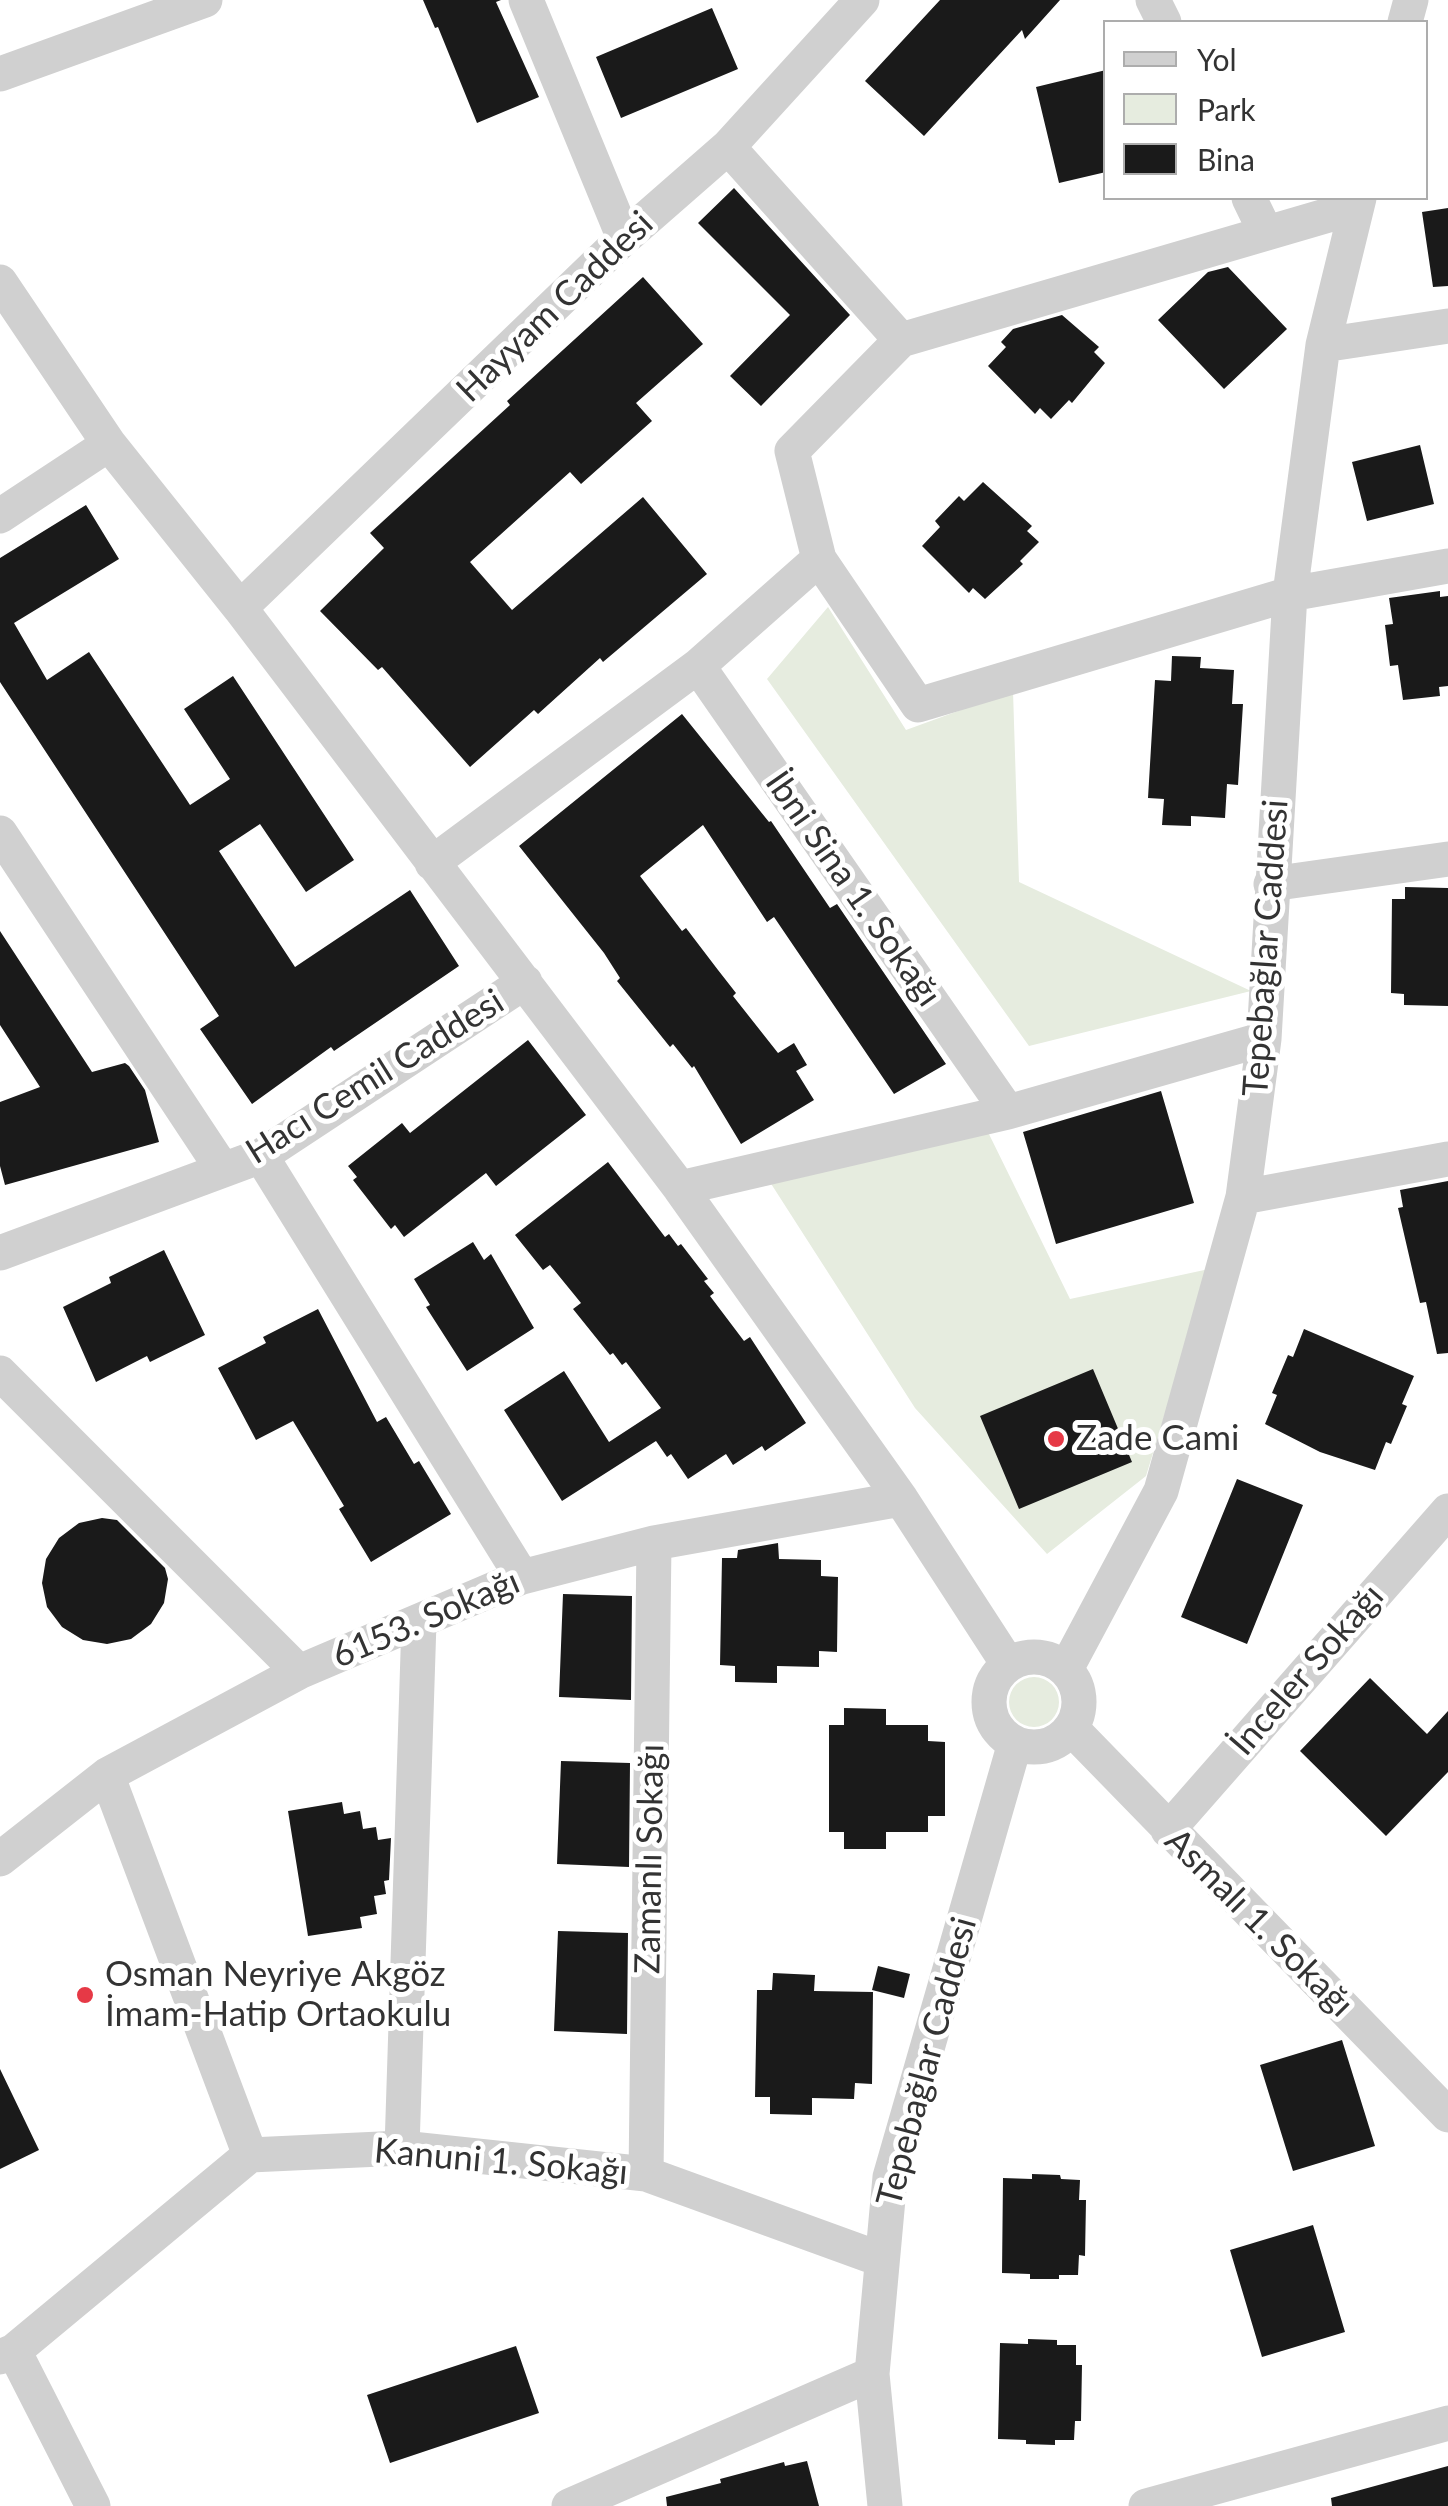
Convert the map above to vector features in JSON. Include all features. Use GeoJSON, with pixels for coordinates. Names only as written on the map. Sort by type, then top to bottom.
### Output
{"type":"FeatureCollection","features":[{"type":"Feature","properties":{"kind":"street"},"geometry":{"type":"LineString","coordinates":[[0,74],[205,0]]}},
{"type":"Feature","properties":{"kind":"street"},"geometry":{"type":"LineString","coordinates":[[526,0],[624,238]]}},
{"type":"Feature","properties":{"kind":"street","name":"Hayyam Caddesi"},"geometry":{"type":"LineString","coordinates":[[240,608],[624,238],[728,147],[862,0]]}},
{"type":"Feature","properties":{"kind":"street"},"geometry":{"type":"LineString","coordinates":[[728,147],[900,340]]}},
{"type":"Feature","properties":{"kind":"street"},"geometry":{"type":"LineString","coordinates":[[1249,200],[1266,233]]}},
{"type":"Feature","properties":{"kind":"street"},"geometry":{"type":"LineString","coordinates":[[1358,202],[1266,233],[900,340],[792,452],[820,559],[918,705],[1290,594],[1448,566]]}},
{"type":"Feature","properties":{"kind":"street","name":"Tepebağlar Caddesi"},"geometry":{"type":"LineString","coordinates":[[1066,1670],[1161,1491],[1243,1197],[1264,1039],[1290,594],[1323,345],[1358,202]]}},
{"type":"Feature","properties":{"kind":"street"},"geometry":{"type":"LineString","coordinates":[[0,282],[109,444],[240,608],[680,1188],[901,1499],[1008,1664]]}},
{"type":"Feature","properties":{"kind":"street"},"geometry":{"type":"LineString","coordinates":[[1323,345],[1448,326]]}},
{"type":"Feature","properties":{"kind":"street"},"geometry":{"type":"LineString","coordinates":[[0,516],[109,444]]}},
{"type":"Feature","properties":{"kind":"street"},"geometry":{"type":"LineString","coordinates":[[432,863],[698,666],[820,559]]}},
{"type":"Feature","properties":{"kind":"street","name":"İbni Sina 1. Sokağı"},"geometry":{"type":"LineString","coordinates":[[698,666],[1008,1112]]}},
{"type":"Feature","properties":{"kind":"street"},"geometry":{"type":"LineString","coordinates":[[0,832],[223,1170]]}},
{"type":"Feature","properties":{"kind":"street"},"geometry":{"type":"LineString","coordinates":[[1272,884],[1448,859]]}},
{"type":"Feature","properties":{"kind":"street","name":"Hacı Cemil Caddesi"},"geometry":{"type":"LineString","coordinates":[[0,1253],[261,1156],[524,982]]}},
{"type":"Feature","properties":{"kind":"street"},"geometry":{"type":"LineString","coordinates":[[680,1188],[1008,1112],[1264,1039]]}},
{"type":"Feature","properties":{"kind":"street"},"geometry":{"type":"LineString","coordinates":[[261,1156],[522,1577]]}},
{"type":"Feature","properties":{"kind":"street"},"geometry":{"type":"LineString","coordinates":[[1243,1197],[1448,1159]]}},
{"type":"Feature","properties":{"kind":"street"},"geometry":{"type":"LineString","coordinates":[[0,1373],[299,1672]]}},
{"type":"Feature","properties":{"kind":"street","name":"6153. Sokağı"},"geometry":{"type":"LineString","coordinates":[[0,1859],[108,1775],[299,1672],[522,1577],[654,1542],[901,1499]]}},
{"type":"Feature","properties":{"kind":"street","name":"İnceler Sokağı"},"geometry":{"type":"LineString","coordinates":[[1168,1830],[1441,1534]]}},
{"type":"Feature","properties":{"kind":"street","name":"Zamanlı Sokağı"},"geometry":{"type":"LineString","coordinates":[[646,2174],[654,1542]]}},
{"type":"Feature","properties":{"kind":"street"},"geometry":{"type":"LineString","coordinates":[[402,2148],[419,1622]]}},
{"type":"Feature","properties":{"kind":"street"},"geometry":{"type":"LineString","coordinates":[[1038,1656],[1053,1660],[1066,1670],[1076,1683],[1080,1698],[1072,1728],[1046,1746],[1030,1748],[1002,1734],[993,1721],[990,1690],[1008,1664],[1038,1656]]}},
{"type":"Feature","properties":{"kind":"street","name":"Asmalı 1. Sokağı"},"geometry":{"type":"LineString","coordinates":[[1072,1728],[1446,2111]]}},
{"type":"Feature","properties":{"kind":"street","name":"Tepebağlar Caddesi"},"geometry":{"type":"LineString","coordinates":[[884,2506],[872,2374],[890,2177],[1015,1743]]}},
{"type":"Feature","properties":{"kind":"street"},"geometry":{"type":"LineString","coordinates":[[94,2506],[7,2354],[250,2155],[108,1775]]}},
{"type":"Feature","properties":{"kind":"street","name":"Kanuni 1. Sokağı"},"geometry":{"type":"LineString","coordinates":[[250,2155],[402,2148],[646,2174],[880,2259]]}},
{"type":"Feature","properties":{"kind":"street"},"geometry":{"type":"LineString","coordinates":[[569,2506],[872,2374]]}},
{"type":"Feature","properties":{"kind":"street"},"geometry":{"type":"LineString","coordinates":[[1146,2506],[1448,2423]]}},
{"type":"Feature","properties":{"kind":"green space"},"geometry":{"type":"Polygon","coordinates":[[[828,607],[906,730],[1013,691],[1019,882],[1251,991],[1029,1046],[767,679],[828,607]]]}},
{"type":"Feature","properties":{"kind":"green space"},"geometry":{"type":"Polygon","coordinates":[[[985,1126],[1070,1299],[1209,1269],[1146,1476],[1047,1554],[915,1408],[768,1179],[985,1126]]]}},
{"type":"Feature","properties":{"kind":"green space"},"geometry":{"type":"Polygon","coordinates":[[[1034,1677],[1051,1685],[1059,1702],[1051,1719],[1034,1727],[1017,1719],[1009,1702],[1017,1685],[1034,1677]]]}},
{"type":"Feature","properties":{"kind":"building"},"geometry":{"type":"Polygon","coordinates":[[[423,0],[501,0],[496,2],[539,97],[477,123],[423,0]]]}},
{"type":"Feature","properties":{"kind":"building"},"geometry":{"type":"Polygon","coordinates":[[[940,0],[1060,0],[1025,39],[1022,30],[924,136],[865,81],[940,0]]]}},
{"type":"Feature","properties":{"kind":"building"},"geometry":{"type":"Polygon","coordinates":[[[712,8],[738,69],[621,118],[596,57],[712,8]]]}},
{"type":"Feature","properties":{"kind":"building"},"geometry":{"type":"Polygon","coordinates":[[[1103,71],[1103,173],[1059,183],[1036,87],[1103,71]]]}},
{"type":"Feature","properties":{"kind":"building"},"geometry":{"type":"Polygon","coordinates":[[[734,188],[850,315],[761,406],[730,376],[790,315],[698,223],[734,188]]]}},
{"type":"Feature","properties":{"kind":"building"},"geometry":{"type":"Polygon","coordinates":[[[1448,208],[1448,286],[1433,287],[1422,212],[1448,208]]]}},
{"type":"Feature","properties":{"kind":"building"},"geometry":{"type":"Polygon","coordinates":[[[1228,267],[1287,329],[1224,389],[1158,320],[1208,272],[1228,267]]]}},
{"type":"Feature","properties":{"kind":"building"},"geometry":{"type":"Polygon","coordinates":[[[643,277],[703,344],[636,403],[652,421],[581,484],[570,472],[470,562],[512,610],[643,497],[707,574],[603,662],[600,658],[538,714],[534,710],[470,767],[382,667],[378,670],[320,611],[384,548],[370,533],[643,277]]]}},
{"type":"Feature","properties":{"kind":"building"},"geometry":{"type":"Polygon","coordinates":[[[1062,315],[1099,347],[1094,352],[1105,363],[1072,403],[1069,400],[1051,419],[1040,408],[1035,414],[988,366],[1006,347],[1001,342],[1013,329],[1062,315]]]}},
{"type":"Feature","properties":{"kind":"building"},"geometry":{"type":"Polygon","coordinates":[[[1420,445],[1434,504],[1367,521],[1352,462],[1420,445]]]}},
{"type":"Feature","properties":{"kind":"building"},"geometry":{"type":"Polygon","coordinates":[[[983,482],[1032,526],[1027,531],[1039,542],[1020,561],[1023,564],[985,599],[973,588],[969,593],[922,546],[940,527],[935,521],[959,496],[964,501],[983,482]]]}},
{"type":"Feature","properties":{"kind":"building"},"geometry":{"type":"Polygon","coordinates":[[[86,505],[119,559],[14,623],[47,680],[89,652],[190,805],[230,779],[184,709],[233,676],[354,860],[306,892],[260,824],[219,851],[295,967],[410,890],[459,966],[334,1051],[331,1047],[252,1104],[200,1029],[219,1016],[0,682],[0,558],[86,505]]]}},
{"type":"Feature","properties":{"kind":"building"},"geometry":{"type":"Polygon","coordinates":[[[1440,591],[1440,597],[1448,596],[1448,686],[1439,687],[1440,696],[1403,700],[1398,665],[1390,666],[1385,625],[1393,624],[1389,598],[1440,591]]]}},
{"type":"Feature","properties":{"kind":"building"},"geometry":{"type":"Polygon","coordinates":[[[1172,656],[1201,657],[1200,668],[1234,670],[1232,704],[1243,704],[1238,785],[1227,784],[1225,818],[1191,816],[1191,826],[1162,825],[1164,799],[1148,798],[1155,680],[1171,681],[1172,656]]]}},
{"type":"Feature","properties":{"kind":"building"},"geometry":{"type":"Polygon","coordinates":[[[682,714],[771,821],[830,908],[837,904],[946,1064],[894,1094],[774,917],[767,922],[703,825],[640,876],[682,931],[686,928],[778,1053],[794,1043],[807,1065],[796,1071],[814,1100],[741,1144],[694,1066],[673,1044],[670,1047],[617,981],[620,978],[604,953],[519,846],[682,714]]]}},
{"type":"Feature","properties":{"kind":"building"},"geometry":{"type":"Polygon","coordinates":[[[1405,887],[1448,888],[1448,1006],[1404,1005],[1404,994],[1391,993],[1392,899],[1405,899],[1405,887]]]}},
{"type":"Feature","properties":{"kind":"building"},"geometry":{"type":"Polygon","coordinates":[[[0,931],[92,1072],[125,1063],[129,1066],[145,1090],[159,1142],[5,1185],[0,1166],[0,1102],[40,1087],[0,1025],[0,931]]]}},
{"type":"Feature","properties":{"kind":"building"},"geometry":{"type":"Polygon","coordinates":[[[528,1040],[586,1115],[496,1186],[486,1173],[404,1237],[395,1225],[391,1229],[353,1180],[357,1177],[348,1166],[402,1123],[410,1133],[528,1040]]]}},
{"type":"Feature","properties":{"kind":"building"},"geometry":{"type":"Polygon","coordinates":[[[1161,1091],[1194,1203],[1056,1244],[1023,1132],[1161,1091]]]}},
{"type":"Feature","properties":{"kind":"building"},"geometry":{"type":"Polygon","coordinates":[[[608,1162],[665,1237],[669,1234],[678,1246],[681,1244],[708,1279],[704,1281],[714,1293],[710,1296],[744,1341],[750,1337],[806,1423],[765,1451],[762,1446],[733,1465],[726,1454],[688,1479],[671,1454],[667,1457],[656,1441],[562,1501],[504,1410],[564,1371],[609,1442],[661,1408],[626,1362],[622,1365],[613,1353],[610,1355],[573,1309],[581,1303],[550,1265],[543,1270],[515,1235],[608,1162]]]}},
{"type":"Feature","properties":{"kind":"building"},"geometry":{"type":"Polygon","coordinates":[[[1448,1181],[1448,1353],[1437,1354],[1426,1302],[1420,1303],[1398,1208],[1403,1207],[1400,1190],[1448,1181]]]}},
{"type":"Feature","properties":{"kind":"building"},"geometry":{"type":"Polygon","coordinates":[[[473,1242],[484,1260],[491,1254],[534,1328],[467,1371],[426,1307],[430,1305],[414,1279],[473,1242]]]}},
{"type":"Feature","properties":{"kind":"building"},"geometry":{"type":"Polygon","coordinates":[[[164,1250],[205,1335],[150,1362],[147,1356],[96,1382],[63,1307],[111,1283],[109,1277],[164,1250]]]}},
{"type":"Feature","properties":{"kind":"building"},"geometry":{"type":"Polygon","coordinates":[[[318,1309],[377,1422],[386,1417],[451,1514],[371,1562],[339,1509],[344,1506],[293,1421],[256,1440],[218,1368],[266,1343],[263,1337],[318,1309]]]}},
{"type":"Feature","properties":{"kind":"building"},"geometry":{"type":"Polygon","coordinates":[[[1304,1329],[1414,1376],[1402,1404],[1407,1406],[1375,1470],[1320,1452],[1265,1424],[1277,1395],[1272,1393],[1304,1329]]]}},
{"type":"Feature","properties":{"kind":"building","name":"Zade Cami"},"geometry":{"type":"Polygon","coordinates":[[[1093,1369],[1132,1462],[1019,1509],[980,1416],[1093,1369]]]}},
{"type":"Feature","properties":{"kind":"building"},"geometry":{"type":"Polygon","coordinates":[[[1237,1479],[1303,1505],[1247,1644],[1181,1617],[1237,1479]]]}},
{"type":"Feature","properties":{"kind":"building"},"geometry":{"type":"Polygon","coordinates":[[[102,1518],[117,1520],[165,1568],[168,1579],[164,1603],[151,1624],[131,1639],[107,1644],[83,1640],[62,1627],[47,1607],[42,1583],[46,1559],[59,1538],[79,1523],[102,1518]]]}},
{"type":"Feature","properties":{"kind":"building"},"geometry":{"type":"Polygon","coordinates":[[[778,1543],[779,1559],[821,1560],[821,1576],[838,1577],[837,1652],[819,1651],[819,1667],[777,1666],[777,1683],[735,1682],[735,1666],[720,1665],[722,1558],[737,1558],[738,1550],[778,1543]]]}},
{"type":"Feature","properties":{"kind":"building"},"geometry":{"type":"Polygon","coordinates":[[[563,1594],[632,1596],[631,1700],[559,1697],[563,1594]]]}},
{"type":"Feature","properties":{"kind":"building"},"geometry":{"type":"Polygon","coordinates":[[[1370,1678],[1427,1734],[1448,1711],[1448,1772],[1386,1836],[1300,1751],[1370,1678]]]}},
{"type":"Feature","properties":{"kind":"building"},"geometry":{"type":"Polygon","coordinates":[[[844,1708],[886,1709],[886,1725],[928,1725],[928,1741],[945,1742],[945,1816],[928,1816],[928,1832],[886,1832],[886,1849],[844,1849],[844,1832],[829,1832],[829,1725],[844,1725],[844,1708]]]}},
{"type":"Feature","properties":{"kind":"building"},"geometry":{"type":"Polygon","coordinates":[[[561,1761],[630,1763],[629,1867],[557,1864],[561,1761]]]}},
{"type":"Feature","properties":{"kind":"building"},"geometry":{"type":"Polygon","coordinates":[[[342,1802],[344,1814],[360,1811],[363,1829],[376,1827],[378,1840],[391,1838],[389,1880],[384,1881],[386,1894],[374,1896],[377,1914],[360,1917],[362,1928],[308,1936],[288,1811],[342,1802]]]}},
{"type":"Feature","properties":{"kind":"building"},"geometry":{"type":"Polygon","coordinates":[[[558,1931],[628,1933],[627,2034],[554,2031],[558,1931]]]}},
{"type":"Feature","properties":{"kind":"building"},"geometry":{"type":"Polygon","coordinates":[[[878,1966],[910,1974],[904,1998],[872,1990],[878,1966]]]}},
{"type":"Feature","properties":{"kind":"building"},"geometry":{"type":"Polygon","coordinates":[[[773,1973],[815,1975],[814,1991],[873,1992],[872,2084],[855,2083],[854,2099],[812,2098],[812,2115],[770,2114],[770,2097],[755,2097],[757,1990],[772,1990],[773,1973]]]}},
{"type":"Feature","properties":{"kind":"building"},"geometry":{"type":"Polygon","coordinates":[[[1342,2040],[1375,2146],[1293,2171],[1260,2065],[1342,2040]]]}},
{"type":"Feature","properties":{"kind":"building"},"geometry":{"type":"Polygon","coordinates":[[[0,2069],[39,2150],[0,2169],[0,2069]]]}},
{"type":"Feature","properties":{"kind":"building"},"geometry":{"type":"Polygon","coordinates":[[[1032,2174],[1080,2180],[1079,2200],[1086,2200],[1085,2256],[1079,2255],[1078,2275],[1030,2279],[1030,2274],[1002,2273],[1003,2178],[1032,2179],[1032,2174]]]}},
{"type":"Feature","properties":{"kind":"building"},"geometry":{"type":"Polygon","coordinates":[[[1313,2225],[1345,2332],[1262,2357],[1230,2250],[1313,2225]]]}},
{"type":"Feature","properties":{"kind":"building"},"geometry":{"type":"Polygon","coordinates":[[[1028,2339],[1076,2345],[1076,2365],[1082,2365],[1081,2421],[1075,2421],[1074,2440],[1055,2440],[1055,2445],[998,2439],[1000,2343],[1028,2344],[1028,2339]]]}},
{"type":"Feature","properties":{"kind":"building"},"geometry":{"type":"Polygon","coordinates":[[[516,2346],[539,2413],[390,2463],[367,2395],[516,2346]]]}},
{"type":"Feature","properties":{"kind":"building"},"geometry":{"type":"Polygon","coordinates":[[[807,2461],[819,2506],[667,2506],[666,2497],[721,2483],[720,2479],[784,2462],[785,2466],[807,2461]]]}},
{"type":"Feature","properties":{"kind":"building"},"geometry":{"type":"Polygon","coordinates":[[[1448,2466],[1448,2506],[1332,2506],[1331,2498],[1448,2466]]]}},
{"type":"Feature","properties":{"kind":"place","name":"Zade Cami"},"geometry":{"type":"Point","coordinates":[1056,1439]}},
{"type":"Feature","properties":{"kind":"place","name":"Osman Neyriye Akgöz İmam-Hatip Ortaokulu"},"geometry":{"type":"Point","coordinates":[85,1995]}}]}
